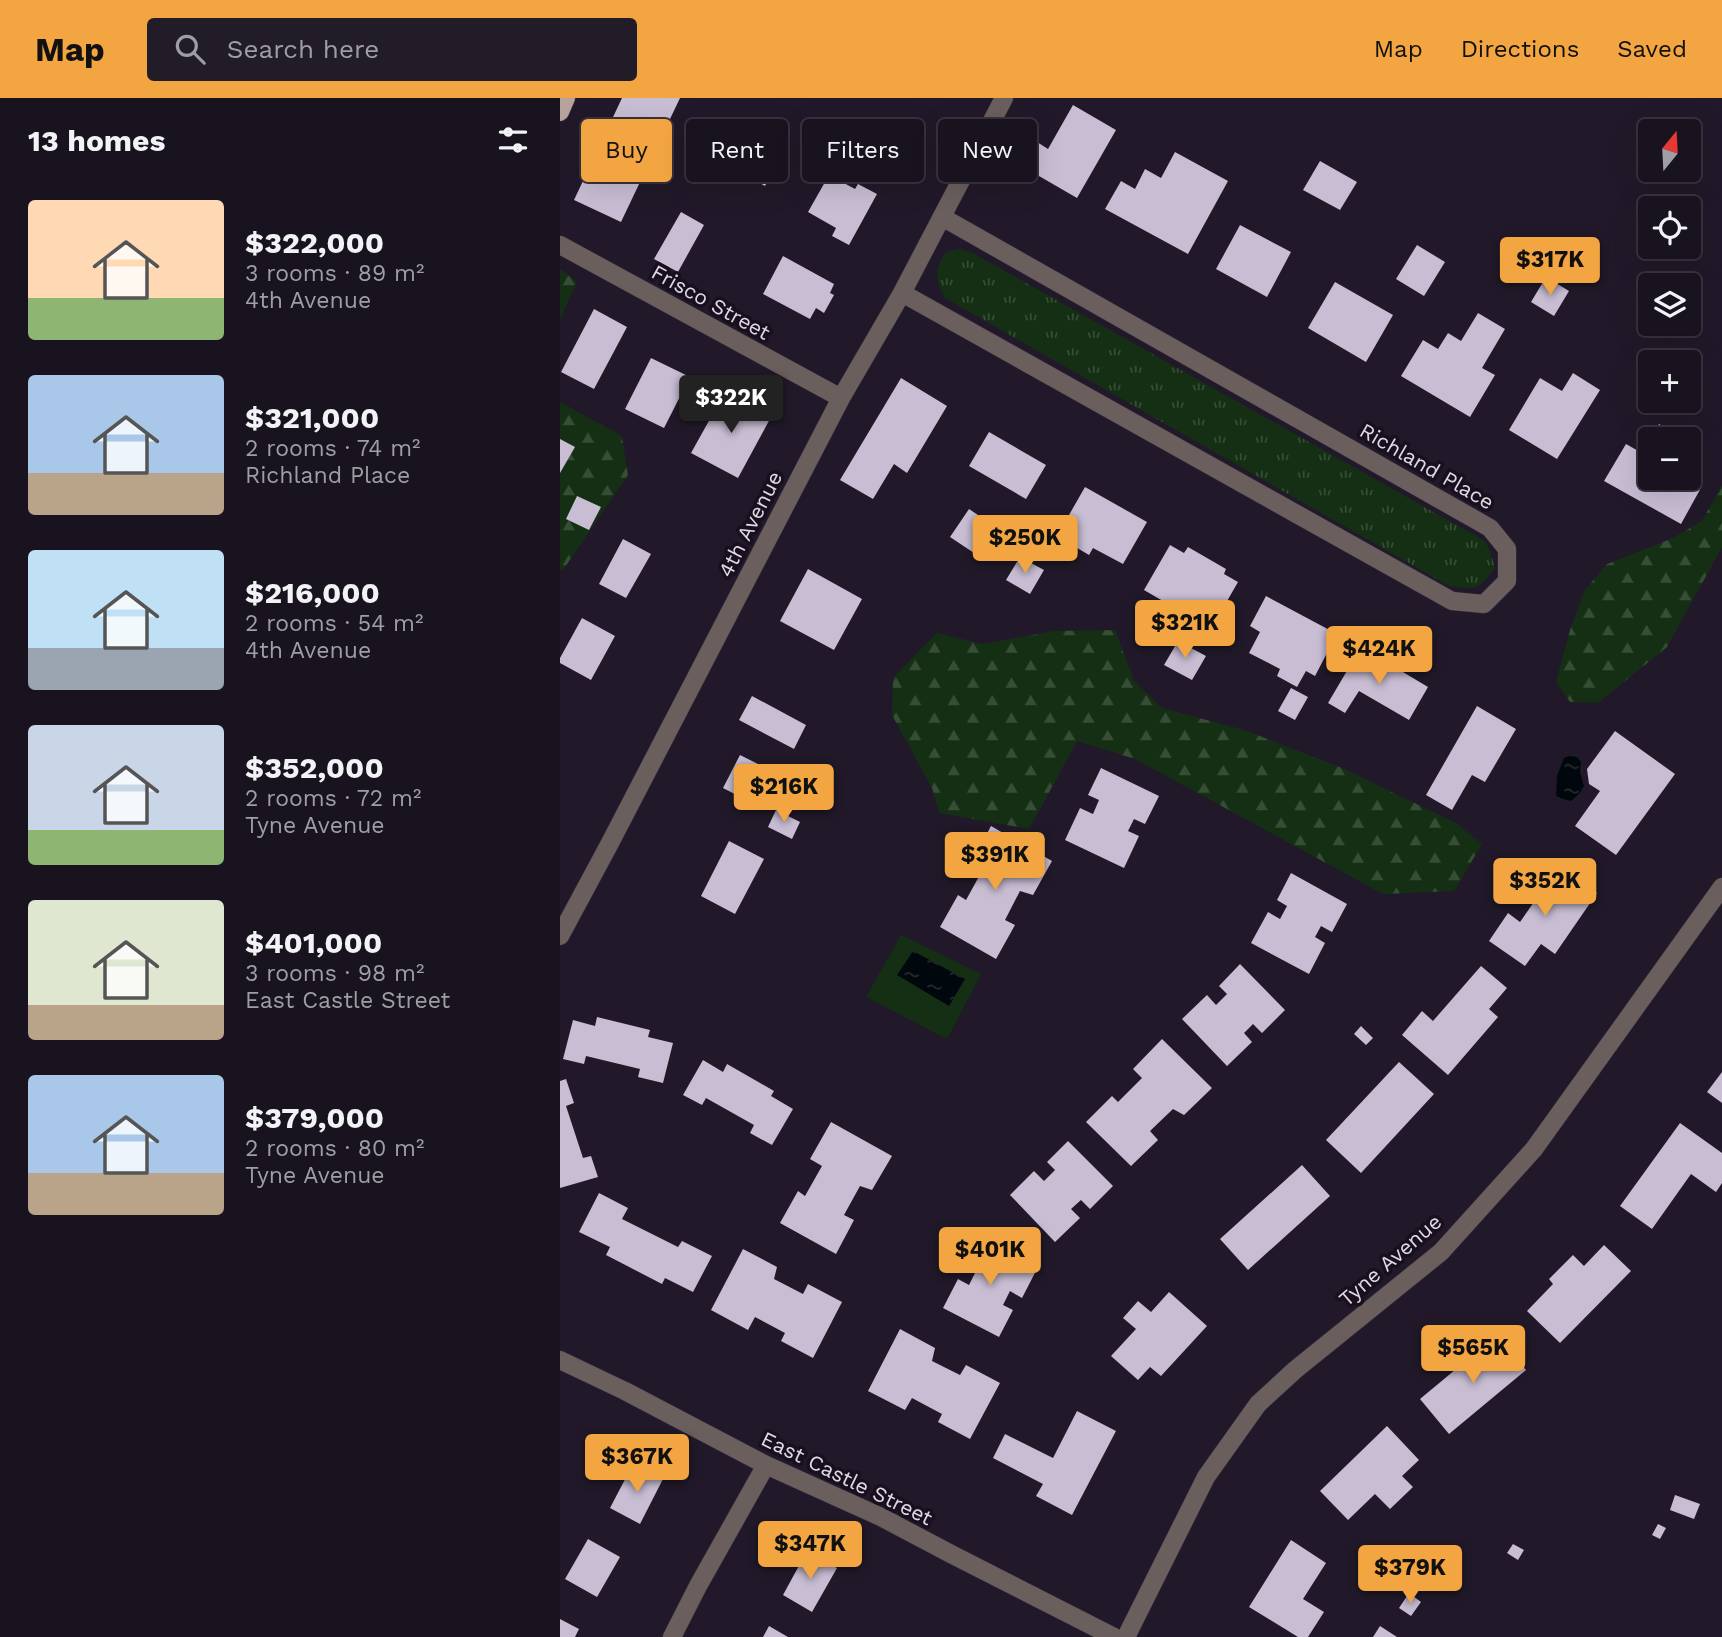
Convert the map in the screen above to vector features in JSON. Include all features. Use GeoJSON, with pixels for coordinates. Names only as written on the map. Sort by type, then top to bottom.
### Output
{"type":"FeatureCollection","features":[{"type":"Feature","properties":{"kind":"main road"},"geometry":{"type":"LineString","coordinates":[[560,112],[566,98]]}},
{"type":"Feature","properties":{"kind":"street","name":"4th Avenue"},"geometry":{"type":"LineString","coordinates":[[560,936],[841,398],[902,293],[1004,98]]}},
{"type":"Feature","properties":{"kind":"street","name":"Richland Place"},"geometry":{"type":"LineString","coordinates":[[902,293],[1452,601],[1484,604],[1507,581],[1507,549],[1490,528],[942,217]]}},
{"type":"Feature","properties":{"kind":"street","name":"Frisco Street"},"geometry":{"type":"LineString","coordinates":[[560,245],[841,398]]}},
{"type":"Feature","properties":{"kind":"street","name":"Tyne Avenue"},"geometry":{"type":"LineString","coordinates":[[1126,1637],[1206,1477],[1258,1405],[1295,1370],[1441,1252],[1534,1149],[1722,887]]}},
{"type":"Feature","properties":{"kind":"street","name":"East Castle Street"},"geometry":{"type":"LineString","coordinates":[[560,1360],[766,1465],[881,1517],[1114,1637]]}},
{"type":"Feature","properties":{"kind":"street"},"geometry":{"type":"LineString","coordinates":[[672,1637],[766,1465]]}},
{"type":"Feature","properties":{"kind":"green space"},"geometry":{"type":"Polygon","coordinates":[[[960,249],[971,252],[1485,541],[1495,568],[1475,587],[1449,586],[945,298],[938,280],[939,264],[946,252],[960,249]]]}},
{"type":"Feature","properties":{"kind":"green space"},"geometry":{"type":"Polygon","coordinates":[[[560,269],[577,282],[560,319],[560,269]]]}},
{"type":"Feature","properties":{"kind":"green space"},"geometry":{"type":"Polygon","coordinates":[[[560,402],[622,436],[628,475],[563,570],[560,570],[560,402]]]}},
{"type":"Feature","properties":{"kind":"green space"},"geometry":{"type":"Polygon","coordinates":[[[1722,485],[1722,547],[1667,647],[1598,703],[1570,702],[1556,682],[1570,630],[1585,590],[1607,564],[1673,538],[1702,521],[1722,485]]]}},
{"type":"Feature","properties":{"kind":"green space"},"geometry":{"type":"Polygon","coordinates":[[[1115,630],[1134,681],[1162,708],[1244,730],[1342,768],[1456,823],[1482,844],[1454,891],[1383,894],[1135,759],[1077,741],[1029,829],[939,813],[932,788],[892,715],[893,678],[937,633],[982,644],[1055,631],[1115,630]]]}},
{"type":"Feature","properties":{"kind":"green space"},"geometry":{"type":"Polygon","coordinates":[[[901,935],[981,974],[947,1039],[866,997],[901,935]]]}},
{"type":"Feature","properties":{"kind":"water"},"geometry":{"type":"Polygon","coordinates":[[[1577,757],[1581,762],[1580,772],[1584,786],[1571,801],[1556,796],[1557,776],[1564,758],[1577,757]]]}},
{"type":"Feature","properties":{"kind":"water"},"geometry":{"type":"Polygon","coordinates":[[[913,951],[965,979],[949,1006],[897,975],[913,951]]]}},
{"type":"Feature","properties":{"kind":"building"},"geometry":{"type":"Polygon","coordinates":[[[622,98],[680,98],[670,119],[612,119],[622,98]]]}},
{"type":"Feature","properties":{"kind":"building"},"geometry":{"type":"Polygon","coordinates":[[[1073,105],[1116,130],[1077,198],[1037,175],[1037,142],[1048,149],[1073,105]]]}},
{"type":"Feature","properties":{"kind":"building"},"geometry":{"type":"Polygon","coordinates":[[[1175,152],[1228,181],[1188,254],[1105,209],[1121,181],[1135,189],[1145,169],[1161,178],[1175,152]]]}},
{"type":"Feature","properties":{"kind":"building"},"geometry":{"type":"Polygon","coordinates":[[[1320,161],[1357,182],[1340,210],[1303,190],[1320,161]]]}},
{"type":"Feature","properties":{"kind":"building"},"geometry":{"type":"Polygon","coordinates":[[[582,182],[640,182],[621,222],[574,200],[582,182]]]}},
{"type":"Feature","properties":{"kind":"building"},"geometry":{"type":"Polygon","coordinates":[[[825,182],[842,182],[855,189],[858,184],[877,194],[849,245],[832,236],[836,228],[808,212],[825,182]]]}},
{"type":"Feature","properties":{"kind":"building"},"geometry":{"type":"Polygon","coordinates":[[[681,212],[704,225],[678,272],[654,259],[681,212]]]}},
{"type":"Feature","properties":{"kind":"building"},"geometry":{"type":"Polygon","coordinates":[[[1240,225],[1291,252],[1267,297],[1216,269],[1240,225]]]}},
{"type":"Feature","properties":{"kind":"building"},"geometry":{"type":"Polygon","coordinates":[[[1417,245],[1445,262],[1424,296],[1396,279],[1417,245]]]}},
{"type":"Feature","properties":{"kind":"building"},"geometry":{"type":"Polygon","coordinates":[[[783,256],[834,284],[830,293],[834,295],[824,313],[816,308],[810,319],[763,294],[783,256]]]}},
{"type":"Feature","properties":{"kind":"building"},"geometry":{"type":"Polygon","coordinates":[[[1546,277],[1569,291],[1554,316],[1531,302],[1546,277]]]}},
{"type":"Feature","properties":{"kind":"building"},"geometry":{"type":"Polygon","coordinates":[[[1335,282],[1393,315],[1366,362],[1308,328],[1335,282]]]}},
{"type":"Feature","properties":{"kind":"building"},"geometry":{"type":"Polygon","coordinates":[[[594,309],[627,327],[594,389],[561,372],[594,309]]]}},
{"type":"Feature","properties":{"kind":"building"},"geometry":{"type":"Polygon","coordinates":[[[1478,313],[1505,329],[1482,368],[1495,375],[1470,417],[1401,376],[1423,340],[1438,349],[1448,333],[1461,341],[1478,313]]]}},
{"type":"Feature","properties":{"kind":"building"},"geometry":{"type":"Polygon","coordinates":[[[651,358],[690,377],[664,428],[625,409],[651,358]]]}},
{"type":"Feature","properties":{"kind":"building"},"geometry":{"type":"Polygon","coordinates":[[[1573,373],[1600,390],[1557,459],[1509,430],[1540,378],[1562,391],[1573,373]]]}},
{"type":"Feature","properties":{"kind":"building"},"geometry":{"type":"Polygon","coordinates":[[[901,378],[947,406],[907,473],[894,464],[873,499],[840,480],[901,378]]]}},
{"type":"Feature","properties":{"kind":"building"},"geometry":{"type":"Polygon","coordinates":[[[725,392],[771,417],[738,478],[691,453],[725,392]]]}},
{"type":"Feature","properties":{"kind":"building"},"geometry":{"type":"Polygon","coordinates":[[[989,432],[1046,465],[1026,499],[969,466],[989,432]]]}},
{"type":"Feature","properties":{"kind":"building"},"geometry":{"type":"Polygon","coordinates":[[[560,439],[575,447],[560,473],[560,439]]]}},
{"type":"Feature","properties":{"kind":"building"},"geometry":{"type":"Polygon","coordinates":[[[1626,444],[1638,451],[1638,490],[1700,490],[1681,524],[1604,481],[1626,444]]]}},
{"type":"Feature","properties":{"kind":"building"},"geometry":{"type":"Polygon","coordinates":[[[1085,487],[1147,522],[1123,564],[1093,548],[1089,555],[1057,536],[1085,487]]]}},
{"type":"Feature","properties":{"kind":"building"},"geometry":{"type":"Polygon","coordinates":[[[577,496],[601,507],[589,530],[566,519],[577,496]]]}},
{"type":"Feature","properties":{"kind":"building"},"geometry":{"type":"Polygon","coordinates":[[[969,509],[993,525],[974,553],[950,537],[969,509]]]}},
{"type":"Feature","properties":{"kind":"building"},"geometry":{"type":"Polygon","coordinates":[[[623,539],[651,554],[626,598],[599,584],[623,539]]]}},
{"type":"Feature","properties":{"kind":"building"},"geometry":{"type":"Polygon","coordinates":[[[1170,545],[1184,553],[1188,547],[1226,569],[1224,574],[1238,582],[1211,629],[1144,590],[1170,545]]]}},
{"type":"Feature","properties":{"kind":"building"},"geometry":{"type":"Polygon","coordinates":[[[1020,557],[1044,570],[1030,594],[1006,580],[1020,557]]]}},
{"type":"Feature","properties":{"kind":"building"},"geometry":{"type":"Polygon","coordinates":[[[808,569],[862,599],[834,650],[780,621],[808,569]]]}},
{"type":"Feature","properties":{"kind":"building"},"geometry":{"type":"Polygon","coordinates":[[[1266,596],[1337,634],[1315,676],[1306,671],[1297,687],[1277,676],[1280,669],[1249,653],[1260,632],[1250,626],[1266,596]]]}},
{"type":"Feature","properties":{"kind":"building"},"geometry":{"type":"Polygon","coordinates":[[[582,618],[615,636],[591,680],[560,663],[560,658],[582,618]]]}},
{"type":"Feature","properties":{"kind":"building"},"geometry":{"type":"Polygon","coordinates":[[[1178,641],[1206,656],[1192,680],[1164,665],[1178,641]]]}},
{"type":"Feature","properties":{"kind":"building"},"geometry":{"type":"Polygon","coordinates":[[[1361,647],[1428,687],[1409,720],[1359,691],[1345,713],[1328,703],[1361,647]]]}},
{"type":"Feature","properties":{"kind":"building"},"geometry":{"type":"Polygon","coordinates":[[[1291,688],[1308,697],[1295,720],[1278,711],[1291,688]]]}},
{"type":"Feature","properties":{"kind":"building"},"geometry":{"type":"Polygon","coordinates":[[[752,696],[806,725],[794,749],[739,720],[752,696]]]}},
{"type":"Feature","properties":{"kind":"building"},"geometry":{"type":"Polygon","coordinates":[[[1477,706],[1516,729],[1485,782],[1472,775],[1452,810],[1426,795],[1477,706]]]}},
{"type":"Feature","properties":{"kind":"building"},"geometry":{"type":"Polygon","coordinates":[[[1615,731],[1675,774],[1616,855],[1575,826],[1600,791],[1589,784],[1587,769],[1615,731]]]}},
{"type":"Feature","properties":{"kind":"building"},"geometry":{"type":"Polygon","coordinates":[[[740,755],[802,786],[789,811],[762,798],[758,806],[723,788],[740,755]]]}},
{"type":"Feature","properties":{"kind":"building"},"geometry":{"type":"Polygon","coordinates":[[[1101,768],[1159,796],[1145,824],[1134,819],[1128,831],[1139,836],[1124,868],[1065,840],[1080,808],[1093,814],[1099,800],[1088,795],[1101,768]]]}},
{"type":"Feature","properties":{"kind":"building"},"geometry":{"type":"Polygon","coordinates":[[[776,810],[800,822],[792,839],[768,827],[776,810]]]}},
{"type":"Feature","properties":{"kind":"building"},"geometry":{"type":"Polygon","coordinates":[[[991,826],[1052,861],[1033,895],[1020,891],[1005,920],[1015,925],[996,959],[940,927],[958,895],[966,900],[982,871],[971,864],[991,826]]]}},
{"type":"Feature","properties":{"kind":"building"},"geometry":{"type":"Polygon","coordinates":[[[729,841],[764,859],[735,914],[701,896],[729,841]]]}},
{"type":"Feature","properties":{"kind":"building"},"geometry":{"type":"Polygon","coordinates":[[[1559,866],[1597,893],[1555,954],[1541,944],[1525,966],[1489,941],[1508,913],[1520,922],[1559,866]]]}},
{"type":"Feature","properties":{"kind":"building"},"geometry":{"type":"Polygon","coordinates":[[[1291,873],[1347,904],[1332,932],[1321,926],[1315,937],[1325,943],[1309,974],[1251,943],[1268,912],[1280,919],[1287,906],[1277,900],[1291,873]]]}},
{"type":"Feature","properties":{"kind":"building"},"geometry":{"type":"Polygon","coordinates":[[[1240,964],[1285,1010],[1262,1033],[1253,1024],[1244,1033],[1252,1042],[1227,1066],[1182,1019],[1207,995],[1216,1005],[1227,994],[1219,986],[1240,964]]]}},
{"type":"Feature","properties":{"kind":"building"},"geometry":{"type":"Polygon","coordinates":[[[1481,966],[1507,988],[1489,1009],[1498,1017],[1448,1075],[1402,1035],[1422,1011],[1433,1021],[1481,966]]]}},
{"type":"Feature","properties":{"kind":"building"},"geometry":{"type":"Polygon","coordinates":[[[597,1017],[650,1030],[648,1037],[673,1043],[663,1083],[638,1077],[640,1069],[586,1056],[584,1064],[563,1059],[573,1020],[595,1026],[597,1017]]]}},
{"type":"Feature","properties":{"kind":"building"},"geometry":{"type":"Polygon","coordinates":[[[1361,1026],[1373,1038],[1366,1045],[1354,1034],[1361,1026]]]}},
{"type":"Feature","properties":{"kind":"building"},"geometry":{"type":"Polygon","coordinates":[[[1162,1039],[1212,1088],[1184,1115],[1173,1109],[1150,1131],[1158,1140],[1131,1166],[1086,1122],[1112,1096],[1118,1102],[1142,1078],[1133,1069],[1162,1039]]]}},
{"type":"Feature","properties":{"kind":"building"},"geometry":{"type":"Polygon","coordinates":[[[703,1060],[723,1072],[727,1064],[774,1091],[771,1096],[793,1109],[772,1145],[750,1133],[754,1125],[706,1098],[702,1105],[683,1095],[703,1060]]]}},
{"type":"Feature","properties":{"kind":"building"},"geometry":{"type":"Polygon","coordinates":[[[1399,1062],[1434,1094],[1361,1173],[1326,1140],[1399,1062]]]}},
{"type":"Feature","properties":{"kind":"building"},"geometry":{"type":"Polygon","coordinates":[[[1722,1072],[1722,1103],[1707,1092],[1722,1072]]]}},
{"type":"Feature","properties":{"kind":"building"},"geometry":{"type":"Polygon","coordinates":[[[566,1079],[574,1103],[566,1106],[583,1158],[591,1156],[598,1177],[560,1188],[560,1081],[566,1079]]]}},
{"type":"Feature","properties":{"kind":"building"},"geometry":{"type":"Polygon","coordinates":[[[831,1122],[892,1156],[872,1190],[860,1186],[844,1215],[854,1220],[836,1254],[780,1223],[798,1191],[805,1196],[822,1166],[810,1159],[831,1122]]]}},
{"type":"Feature","properties":{"kind":"building"},"geometry":{"type":"Polygon","coordinates":[[[1680,1123],[1722,1153],[1722,1183],[1716,1192],[1691,1174],[1652,1229],[1620,1206],[1680,1123]]]}},
{"type":"Feature","properties":{"kind":"building"},"geometry":{"type":"Polygon","coordinates":[[[1068,1141],[1113,1186],[1090,1209],[1081,1200],[1071,1209],[1080,1218],[1055,1242],[1010,1195],[1034,1171],[1044,1181],[1055,1170],[1047,1162],[1068,1141]]]}},
{"type":"Feature","properties":{"kind":"building"},"geometry":{"type":"Polygon","coordinates":[[[1302,1165],[1330,1196],[1248,1270],[1220,1239],[1302,1165]]]}},
{"type":"Feature","properties":{"kind":"building"},"geometry":{"type":"Polygon","coordinates":[[[599,1193],[628,1208],[622,1219],[678,1247],[682,1241],[712,1256],[693,1292],[665,1278],[662,1284],[606,1255],[610,1247],[579,1232],[599,1193]]]}},
{"type":"Feature","properties":{"kind":"building"},"geometry":{"type":"Polygon","coordinates":[[[980,1237],[1038,1267],[1022,1298],[1010,1291],[1003,1305],[1013,1310],[999,1337],[943,1308],[958,1279],[969,1285],[975,1273],[964,1268],[980,1237]]]}},
{"type":"Feature","properties":{"kind":"building"},"geometry":{"type":"Polygon","coordinates":[[[1604,1245],[1631,1271],[1560,1343],[1527,1311],[1553,1284],[1549,1279],[1573,1255],[1584,1266],[1604,1245]]]}},
{"type":"Feature","properties":{"kind":"building"},"geometry":{"type":"Polygon","coordinates":[[[743,1249],[777,1267],[774,1279],[803,1294],[808,1284],[842,1302],[813,1358],[781,1341],[785,1333],[755,1317],[748,1330],[711,1310],[743,1249]]]}},
{"type":"Feature","properties":{"kind":"building"},"geometry":{"type":"Polygon","coordinates":[[[1169,1292],[1207,1326],[1161,1376],[1150,1367],[1138,1380],[1111,1356],[1136,1329],[1123,1318],[1138,1301],[1151,1312],[1169,1292]]]}},
{"type":"Feature","properties":{"kind":"building"},"geometry":{"type":"Polygon","coordinates":[[[900,1329],[935,1348],[932,1361],[960,1375],[966,1365],[1000,1383],[970,1439],[938,1422],[942,1414],[912,1398],[905,1410],[868,1391],[900,1329]]]}},
{"type":"Feature","properties":{"kind":"building"},"geometry":{"type":"Polygon","coordinates":[[[1497,1335],[1526,1370],[1449,1434],[1420,1399],[1497,1335]]]}},
{"type":"Feature","properties":{"kind":"building"},"geometry":{"type":"Polygon","coordinates":[[[1077,1411],[1116,1431],[1072,1515],[1036,1496],[1043,1484],[993,1458],[1005,1434],[1053,1458],[1077,1411]]]}},
{"type":"Feature","properties":{"kind":"building"},"geometry":{"type":"Polygon","coordinates":[[[1387,1426],[1419,1460],[1402,1476],[1413,1487],[1390,1509],[1375,1494],[1348,1520],[1320,1491],[1387,1426]]]}},
{"type":"Feature","properties":{"kind":"building"},"geometry":{"type":"Polygon","coordinates":[[[633,1464],[663,1479],[640,1524],[610,1508],[633,1464]]]}},
{"type":"Feature","properties":{"kind":"building"},"geometry":{"type":"Polygon","coordinates":[[[1675,1495],[1700,1504],[1694,1519],[1670,1510],[1675,1495]]]}},
{"type":"Feature","properties":{"kind":"building"},"geometry":{"type":"Polygon","coordinates":[[[1658,1524],[1666,1528],[1660,1539],[1652,1535],[1658,1524]]]}},
{"type":"Feature","properties":{"kind":"building"},"geometry":{"type":"Polygon","coordinates":[[[588,1539],[620,1557],[597,1597],[565,1579],[588,1539]]]}},
{"type":"Feature","properties":{"kind":"building"},"geometry":{"type":"Polygon","coordinates":[[[1291,1540],[1326,1563],[1303,1599],[1324,1612],[1308,1637],[1298,1637],[1249,1607],[1291,1540]]]}},
{"type":"Feature","properties":{"kind":"building"},"geometry":{"type":"Polygon","coordinates":[[[1513,1544],[1524,1550],[1518,1560],[1507,1553],[1513,1544]]]}},
{"type":"Feature","properties":{"kind":"building"},"geometry":{"type":"Polygon","coordinates":[[[807,1551],[837,1568],[812,1612],[783,1595],[807,1551]]]}},
{"type":"Feature","properties":{"kind":"building"},"geometry":{"type":"Polygon","coordinates":[[[1438,1571],[1449,1581],[1440,1591],[1428,1580],[1438,1571]]]}},
{"type":"Feature","properties":{"kind":"building"},"geometry":{"type":"Polygon","coordinates":[[[1409,1593],[1421,1602],[1411,1616],[1399,1608],[1409,1593]]]}},
{"type":"Feature","properties":{"kind":"building"},"geometry":{"type":"Polygon","coordinates":[[[560,1619],[579,1629],[575,1637],[560,1637],[560,1619]]]}},
{"type":"Feature","properties":{"kind":"building"},"geometry":{"type":"Polygon","coordinates":[[[769,1626],[788,1637],[763,1637],[769,1626]]]}},
{"type":"Feature","properties":{"kind":"building"},"geometry":{"type":"Polygon","coordinates":[[[1380,1626],[1397,1637],[1373,1637],[1380,1626]]]}}]}
